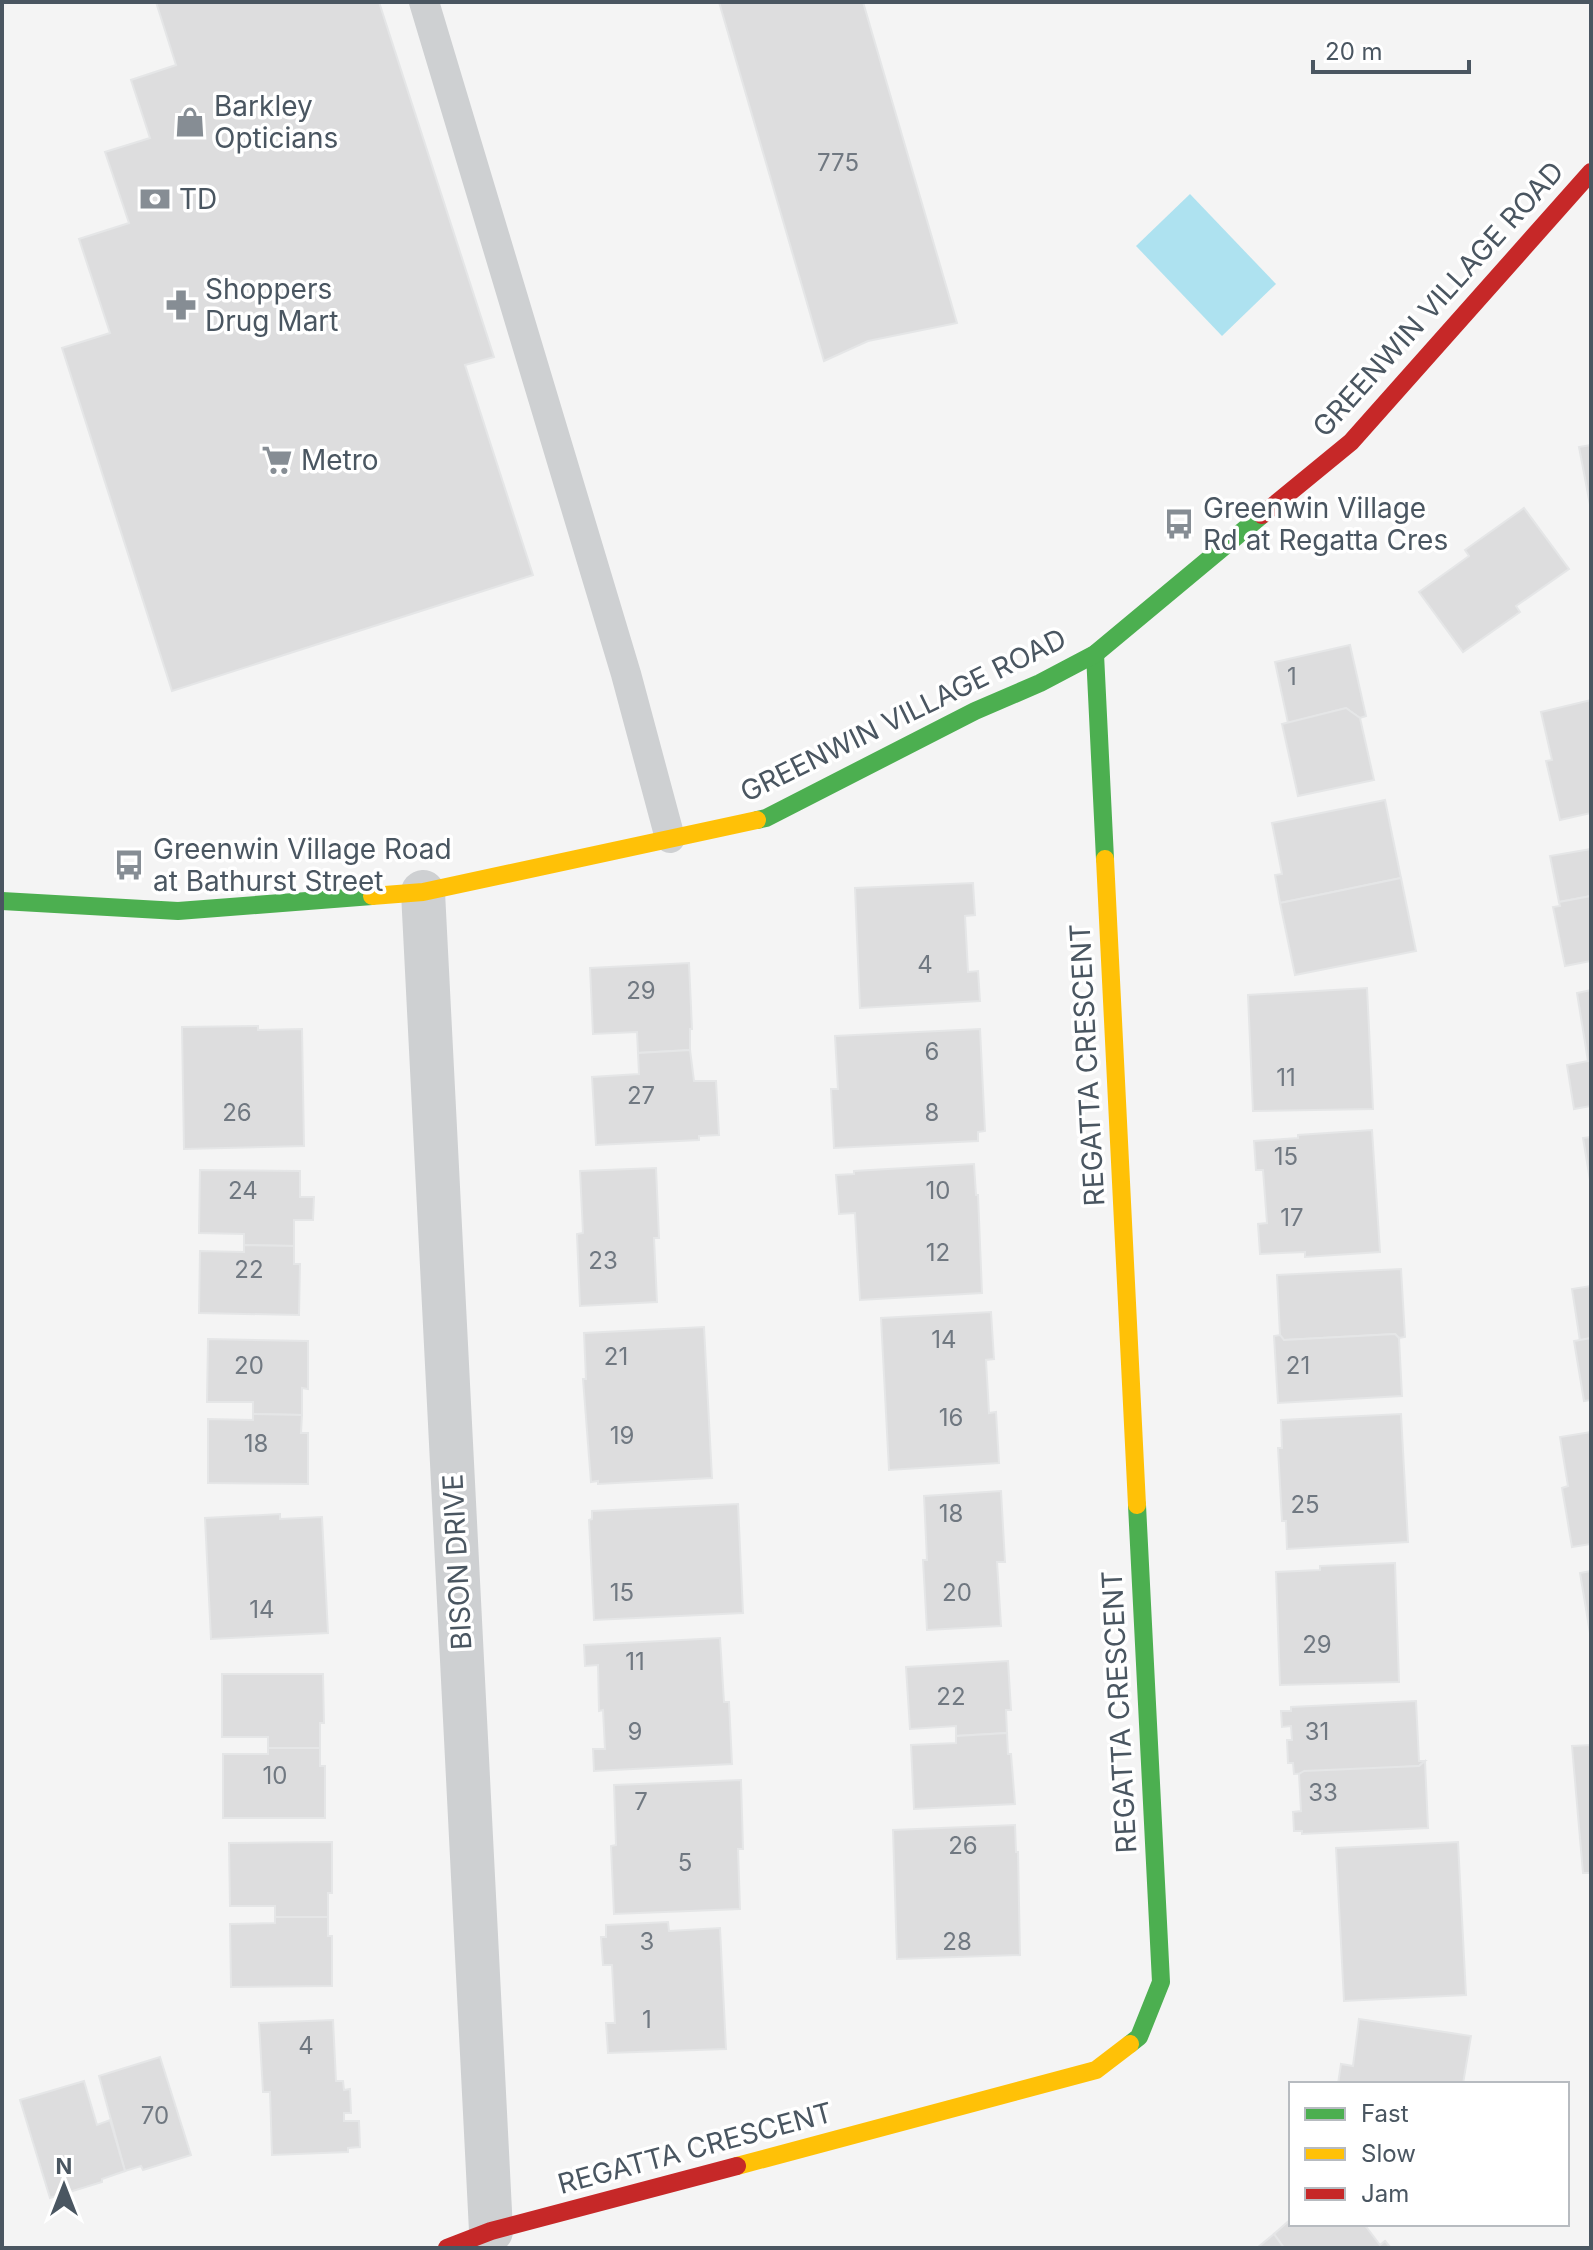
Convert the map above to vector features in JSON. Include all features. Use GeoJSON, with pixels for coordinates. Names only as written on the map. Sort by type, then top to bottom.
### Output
{"type":"FeatureCollection","features":[{"type":"Feature","properties":{"kind":"street","name":"GREENWIN VILLAGE ROAD"},"geometry":{"type":"LineString","coordinates":[[2,901],[178,911],[423,892],[766,818],[975,711],[1040,683],[1095,654],[1351,442],[1591,172]]}},
{"type":"Feature","properties":{"kind":"street","name":"REGATTA CRESCENT"},"geometry":{"type":"LineString","coordinates":[[447,2248],[491,2231],[1096,2070],[1139,2037],[1161,1982],[1095,654]]}},
{"type":"Feature","properties":{"kind":"street","name":"BISON DRIVE"},"geometry":{"type":"LineString","coordinates":[[423,892],[491,2231]]}},
{"type":"Feature","properties":{"kind":"lane"},"geometry":{"type":"LineString","coordinates":[[424,2],[626,674],[670,838]]}},
{"type":"Feature","properties":{"kind":"water"},"geometry":{"type":"Polygon","coordinates":[[[1190,194],[1276,284],[1222,336],[1136,246],[1190,194]]]}},
{"type":"Feature","properties":{"kind":"building"},"geometry":{"type":"Polygon","coordinates":[[[156,2],[379,2],[494,357],[465,365],[533,575],[172,691],[62,348],[110,333],[79,239],[129,223],[105,152],[150,138],[131,80],[176,65],[156,2]]]}},
{"type":"Feature","properties":{"kind":"building"},"geometry":{"type":"Polygon","coordinates":[[[719,2],[863,2],[957,323],[868,341],[824,361],[719,2]]]}},
{"type":"Feature","properties":{"kind":"building"},"geometry":{"type":"Polygon","coordinates":[[[1591,445],[1591,510],[1579,447],[1591,445]]]}},
{"type":"Feature","properties":{"kind":"building"},"geometry":{"type":"Polygon","coordinates":[[[1524,508],[1569,569],[1516,606],[1520,612],[1463,652],[1419,592],[1469,556],[1465,550],[1524,508]]]}},
{"type":"Feature","properties":{"kind":"building"},"geometry":{"type":"Polygon","coordinates":[[[1350,645],[1366,716],[1360,718],[1346,708],[1288,723],[1275,662],[1350,645]]]}},
{"type":"Feature","properties":{"kind":"building"},"geometry":{"type":"Polygon","coordinates":[[[1591,700],[1591,813],[1560,820],[1546,761],[1552,760],[1541,712],[1591,700]]]}},
{"type":"Feature","properties":{"kind":"building"},"geometry":{"type":"Polygon","coordinates":[[[1346,708],[1360,718],[1374,780],[1298,796],[1282,724],[1346,708]]]}},
{"type":"Feature","properties":{"kind":"building"},"geometry":{"type":"Polygon","coordinates":[[[1385,800],[1401,878],[1280,903],[1275,875],[1282,874],[1272,823],[1385,800]]]}},
{"type":"Feature","properties":{"kind":"building"},"geometry":{"type":"Polygon","coordinates":[[[1591,849],[1591,896],[1559,902],[1550,856],[1591,849]]]}},
{"type":"Feature","properties":{"kind":"building"},"geometry":{"type":"Polygon","coordinates":[[[1401,878],[1416,951],[1295,975],[1280,903],[1401,878]]]}},
{"type":"Feature","properties":{"kind":"building"},"geometry":{"type":"Polygon","coordinates":[[[973,883],[975,915],[965,916],[968,972],[978,971],[980,1001],[860,1008],[855,888],[973,883]]]}},
{"type":"Feature","properties":{"kind":"building"},"geometry":{"type":"Polygon","coordinates":[[[1591,896],[1591,961],[1565,966],[1553,907],[1560,906],[1559,902],[1591,896]]]}},
{"type":"Feature","properties":{"kind":"building"},"geometry":{"type":"Polygon","coordinates":[[[689,963],[690,1050],[638,1053],[637,1032],[593,1034],[590,968],[689,963]]]}},
{"type":"Feature","properties":{"kind":"building"},"geometry":{"type":"Polygon","coordinates":[[[1367,988],[1373,1109],[1253,1111],[1248,995],[1367,988]]]}},
{"type":"Feature","properties":{"kind":"building"},"geometry":{"type":"Polygon","coordinates":[[[1591,990],[1591,1106],[1574,1109],[1567,1065],[1588,1061],[1577,993],[1591,990]]]}},
{"type":"Feature","properties":{"kind":"building"},"geometry":{"type":"Polygon","coordinates":[[[258,1026],[258,1030],[302,1029],[304,1146],[184,1149],[182,1027],[258,1026]]]}},
{"type":"Feature","properties":{"kind":"building"},"geometry":{"type":"Polygon","coordinates":[[[980,1029],[985,1131],[978,1132],[978,1141],[834,1148],[831,1089],[838,1089],[835,1036],[980,1029]]]}},
{"type":"Feature","properties":{"kind":"building"},"geometry":{"type":"Polygon","coordinates":[[[690,1050],[694,1081],[716,1081],[719,1135],[699,1136],[699,1140],[596,1145],[592,1077],[639,1074],[638,1053],[690,1050]]]}},
{"type":"Feature","properties":{"kind":"building"},"geometry":{"type":"Polygon","coordinates":[[[1372,1130],[1380,1252],[1305,1257],[1305,1252],[1260,1254],[1258,1224],[1267,1223],[1263,1170],[1256,1170],[1254,1141],[1372,1130]]]}},
{"type":"Feature","properties":{"kind":"building"},"geometry":{"type":"Polygon","coordinates":[[[1591,1137],[1591,1186],[1583,1138],[1591,1137]]]}},
{"type":"Feature","properties":{"kind":"building"},"geometry":{"type":"Polygon","coordinates":[[[974,1164],[982,1293],[860,1300],[855,1213],[839,1214],[836,1175],[854,1174],[854,1171],[974,1164]]]}},
{"type":"Feature","properties":{"kind":"building"},"geometry":{"type":"Polygon","coordinates":[[[656,1168],[659,1238],[654,1238],[657,1302],[580,1306],[577,1234],[583,1233],[580,1171],[656,1168]]]}},
{"type":"Feature","properties":{"kind":"building"},"geometry":{"type":"Polygon","coordinates":[[[200,1170],[300,1171],[300,1197],[314,1197],[313,1220],[294,1220],[294,1246],[244,1245],[244,1234],[199,1233],[200,1170]]]}},
{"type":"Feature","properties":{"kind":"building"},"geometry":{"type":"Polygon","coordinates":[[[244,1245],[294,1246],[294,1264],[300,1264],[299,1315],[199,1313],[200,1251],[244,1252],[244,1245]]]}},
{"type":"Feature","properties":{"kind":"building"},"geometry":{"type":"Polygon","coordinates":[[[1401,1269],[1405,1337],[1399,1338],[1395,1334],[1284,1340],[1280,1335],[1277,1275],[1401,1269]]]}},
{"type":"Feature","properties":{"kind":"building"},"geometry":{"type":"Polygon","coordinates":[[[1591,1286],[1591,1338],[1580,1341],[1572,1289],[1591,1286]]]}},
{"type":"Feature","properties":{"kind":"building"},"geometry":{"type":"Polygon","coordinates":[[[991,1312],[994,1359],[986,1360],[989,1413],[996,1412],[999,1463],[889,1470],[881,1318],[991,1312]]]}},
{"type":"Feature","properties":{"kind":"building"},"geometry":{"type":"Polygon","coordinates":[[[704,1327],[712,1478],[591,1482],[583,1379],[586,1379],[584,1333],[704,1327]]]}},
{"type":"Feature","properties":{"kind":"building"},"geometry":{"type":"Polygon","coordinates":[[[1395,1334],[1399,1338],[1402,1396],[1278,1403],[1274,1336],[1280,1335],[1284,1340],[1395,1334]]]}},
{"type":"Feature","properties":{"kind":"building"},"geometry":{"type":"Polygon","coordinates":[[[1591,1338],[1591,1400],[1584,1401],[1574,1341],[1591,1338]]]}},
{"type":"Feature","properties":{"kind":"building"},"geometry":{"type":"Polygon","coordinates":[[[208,1339],[308,1341],[308,1389],[302,1388],[302,1415],[253,1414],[253,1402],[207,1402],[208,1339]]]}},
{"type":"Feature","properties":{"kind":"building"},"geometry":{"type":"Polygon","coordinates":[[[253,1414],[302,1415],[301,1433],[308,1433],[308,1484],[208,1483],[208,1419],[253,1420],[253,1414]]]}},
{"type":"Feature","properties":{"kind":"building"},"geometry":{"type":"Polygon","coordinates":[[[1401,1414],[1408,1542],[1287,1549],[1286,1521],[1282,1521],[1278,1448],[1282,1448],[1281,1420],[1401,1414]]]}},
{"type":"Feature","properties":{"kind":"building"},"geometry":{"type":"Polygon","coordinates":[[[1591,1432],[1591,1544],[1572,1547],[1562,1488],[1568,1486],[1560,1437],[1591,1432]]]}},
{"type":"Feature","properties":{"kind":"building"},"geometry":{"type":"Polygon","coordinates":[[[1001,1491],[1005,1562],[997,1562],[1001,1626],[927,1630],[923,1560],[927,1560],[924,1496],[1001,1491]]]}},
{"type":"Feature","properties":{"kind":"building"},"geometry":{"type":"Polygon","coordinates":[[[738,1504],[743,1613],[594,1620],[589,1520],[592,1519],[592,1511],[738,1504]]]}},
{"type":"Feature","properties":{"kind":"building"},"geometry":{"type":"Polygon","coordinates":[[[280,1514],[280,1519],[322,1517],[328,1633],[211,1639],[205,1518],[280,1514]]]}},
{"type":"Feature","properties":{"kind":"building"},"geometry":{"type":"Polygon","coordinates":[[[1395,1563],[1399,1682],[1280,1685],[1276,1572],[1320,1570],[1320,1566],[1395,1563]]]}},
{"type":"Feature","properties":{"kind":"building"},"geometry":{"type":"Polygon","coordinates":[[[1591,1571],[1591,1639],[1580,1573],[1591,1571]]]}},
{"type":"Feature","properties":{"kind":"building"},"geometry":{"type":"Polygon","coordinates":[[[720,1638],[724,1702],[729,1702],[732,1764],[594,1771],[593,1749],[605,1749],[603,1710],[599,1711],[598,1665],[585,1666],[584,1645],[720,1638]]]}},
{"type":"Feature","properties":{"kind":"building"},"geometry":{"type":"Polygon","coordinates":[[[1008,1661],[1011,1710],[1006,1710],[1007,1733],[956,1736],[956,1726],[910,1729],[906,1667],[1008,1661]]]}},
{"type":"Feature","properties":{"kind":"building"},"geometry":{"type":"Polygon","coordinates":[[[222,1674],[323,1674],[324,1723],[320,1723],[320,1748],[268,1748],[268,1737],[222,1737],[222,1674]]]}},
{"type":"Feature","properties":{"kind":"building"},"geometry":{"type":"Polygon","coordinates":[[[1416,1701],[1419,1761],[1425,1761],[1419,1766],[1294,1774],[1293,1763],[1288,1763],[1287,1740],[1292,1740],[1291,1726],[1282,1727],[1281,1711],[1291,1711],[1291,1707],[1416,1701]]]}},
{"type":"Feature","properties":{"kind":"building"},"geometry":{"type":"Polygon","coordinates":[[[1007,1733],[1015,1804],[914,1809],[911,1745],[956,1743],[956,1736],[1007,1733]]]}},
{"type":"Feature","properties":{"kind":"building"},"geometry":{"type":"Polygon","coordinates":[[[1591,1745],[1591,1873],[1583,1873],[1572,1746],[1591,1745]]]}},
{"type":"Feature","properties":{"kind":"building"},"geometry":{"type":"Polygon","coordinates":[[[268,1748],[320,1748],[320,1766],[325,1766],[325,1818],[223,1818],[223,1754],[268,1754],[268,1748]]]}},
{"type":"Feature","properties":{"kind":"building"},"geometry":{"type":"Polygon","coordinates":[[[1425,1761],[1428,1828],[1302,1834],[1302,1831],[1294,1831],[1293,1812],[1301,1811],[1299,1774],[1304,1771],[1419,1766],[1425,1761]]]}},
{"type":"Feature","properties":{"kind":"building"},"geometry":{"type":"Polygon","coordinates":[[[741,1780],[743,1849],[738,1849],[740,1909],[614,1914],[611,1846],[616,1845],[614,1785],[741,1780]]]}},
{"type":"Feature","properties":{"kind":"building"},"geometry":{"type":"Polygon","coordinates":[[[1015,1825],[1020,1955],[897,1959],[893,1830],[1015,1825]]]}},
{"type":"Feature","properties":{"kind":"building"},"geometry":{"type":"Polygon","coordinates":[[[332,1842],[332,1893],[328,1893],[328,1917],[275,1917],[275,1906],[230,1906],[229,1843],[332,1842]]]}},
{"type":"Feature","properties":{"kind":"building"},"geometry":{"type":"Polygon","coordinates":[[[1458,1842],[1466,1995],[1344,2001],[1336,1848],[1458,1842]]]}},
{"type":"Feature","properties":{"kind":"building"},"geometry":{"type":"Polygon","coordinates":[[[275,1917],[328,1917],[328,1936],[332,1936],[332,1986],[231,1987],[230,1924],[275,1923],[275,1917]]]}},
{"type":"Feature","properties":{"kind":"building"},"geometry":{"type":"Polygon","coordinates":[[[668,1922],[669,1931],[720,1928],[726,2049],[608,2053],[606,2023],[615,2023],[612,1965],[603,1965],[601,1937],[606,1937],[606,1925],[668,1922]]]}},
{"type":"Feature","properties":{"kind":"building"},"geometry":{"type":"Polygon","coordinates":[[[1359,2019],[1471,2036],[1463,2082],[1338,2082],[1341,2064],[1353,2066],[1359,2019]]]}},
{"type":"Feature","properties":{"kind":"building"},"geometry":{"type":"Polygon","coordinates":[[[333,2020],[336,2081],[343,2081],[344,2090],[350,2089],[351,2113],[344,2113],[344,2121],[359,2121],[360,2147],[348,2148],[348,2152],[272,2155],[270,2092],[263,2092],[259,2023],[333,2020]]]}},
{"type":"Feature","properties":{"kind":"building"},"geometry":{"type":"Polygon","coordinates":[[[160,2057],[191,2155],[143,2170],[141,2166],[125,2171],[99,2076],[160,2057]]]}},
{"type":"Feature","properties":{"kind":"building"},"geometry":{"type":"Polygon","coordinates":[[[84,2081],[97,2125],[110,2120],[125,2171],[102,2179],[102,2182],[50,2198],[20,2100],[84,2081]]]}},
{"type":"Feature","properties":{"kind":"building"},"geometry":{"type":"Polygon","coordinates":[[[1289,2221],[1289,2226],[1366,2226],[1380,2245],[1385,2241],[1391,2248],[1284,2248],[1274,2234],[1289,2221]]]}},
{"type":"Feature","properties":{"kind":"building"},"geometry":{"type":"Polygon","coordinates":[[[1274,2234],[1284,2248],[1257,2248],[1274,2234]]]}},
{"type":"Feature","properties":{"kind":"traffic: fast"},"geometry":{"type":"LineString","coordinates":[[757,820],[1095,654],[1262,515]]}},
{"type":"Feature","properties":{"kind":"traffic: fast"},"geometry":{"type":"LineString","coordinates":[[1095,654],[1105,859]]}},
{"type":"Feature","properties":{"kind":"traffic: fast"},"geometry":{"type":"LineString","coordinates":[[2,901],[178,911],[372,896]]}},
{"type":"Feature","properties":{"kind":"traffic: fast"},"geometry":{"type":"LineString","coordinates":[[1130,2044],[1139,2037],[1161,1982],[1137,1505]]}},
{"type":"Feature","properties":{"kind":"traffic: slow"},"geometry":{"type":"LineString","coordinates":[[372,896],[423,892],[757,820]]}},
{"type":"Feature","properties":{"kind":"traffic: slow"},"geometry":{"type":"LineString","coordinates":[[1105,859],[1137,1505]]}},
{"type":"Feature","properties":{"kind":"traffic: slow"},"geometry":{"type":"LineString","coordinates":[[737,2166],[1096,2070],[1130,2044]]}},
{"type":"Feature","properties":{"kind":"traffic: jam"},"geometry":{"type":"LineString","coordinates":[[1262,515],[1351,442],[1591,172]]}},
{"type":"Feature","properties":{"kind":"traffic: jam"},"geometry":{"type":"LineString","coordinates":[[447,2248],[491,2231],[737,2166]]}},
{"type":"Feature","properties":{"kind":"place","name":"Barkley Opticians"},"geometry":{"type":"Point","coordinates":[190,122]}},
{"type":"Feature","properties":{"kind":"place","name":"TD"},"geometry":{"type":"Point","coordinates":[155,199]}},
{"type":"Feature","properties":{"kind":"place","name":"Shoppers Drug Mart"},"geometry":{"type":"Point","coordinates":[181,305]}},
{"type":"Feature","properties":{"kind":"place","name":"Metro"},"geometry":{"type":"Point","coordinates":[277,460]}},
{"type":"Feature","properties":{"kind":"place","name":"Greenwin Village Rd at Regatta Cres"},"geometry":{"type":"Point","coordinates":[1179,524]}},
{"type":"Feature","properties":{"kind":"place","name":"Greenwin Village Road at Bathurst Street"},"geometry":{"type":"Point","coordinates":[129,865]}}]}
